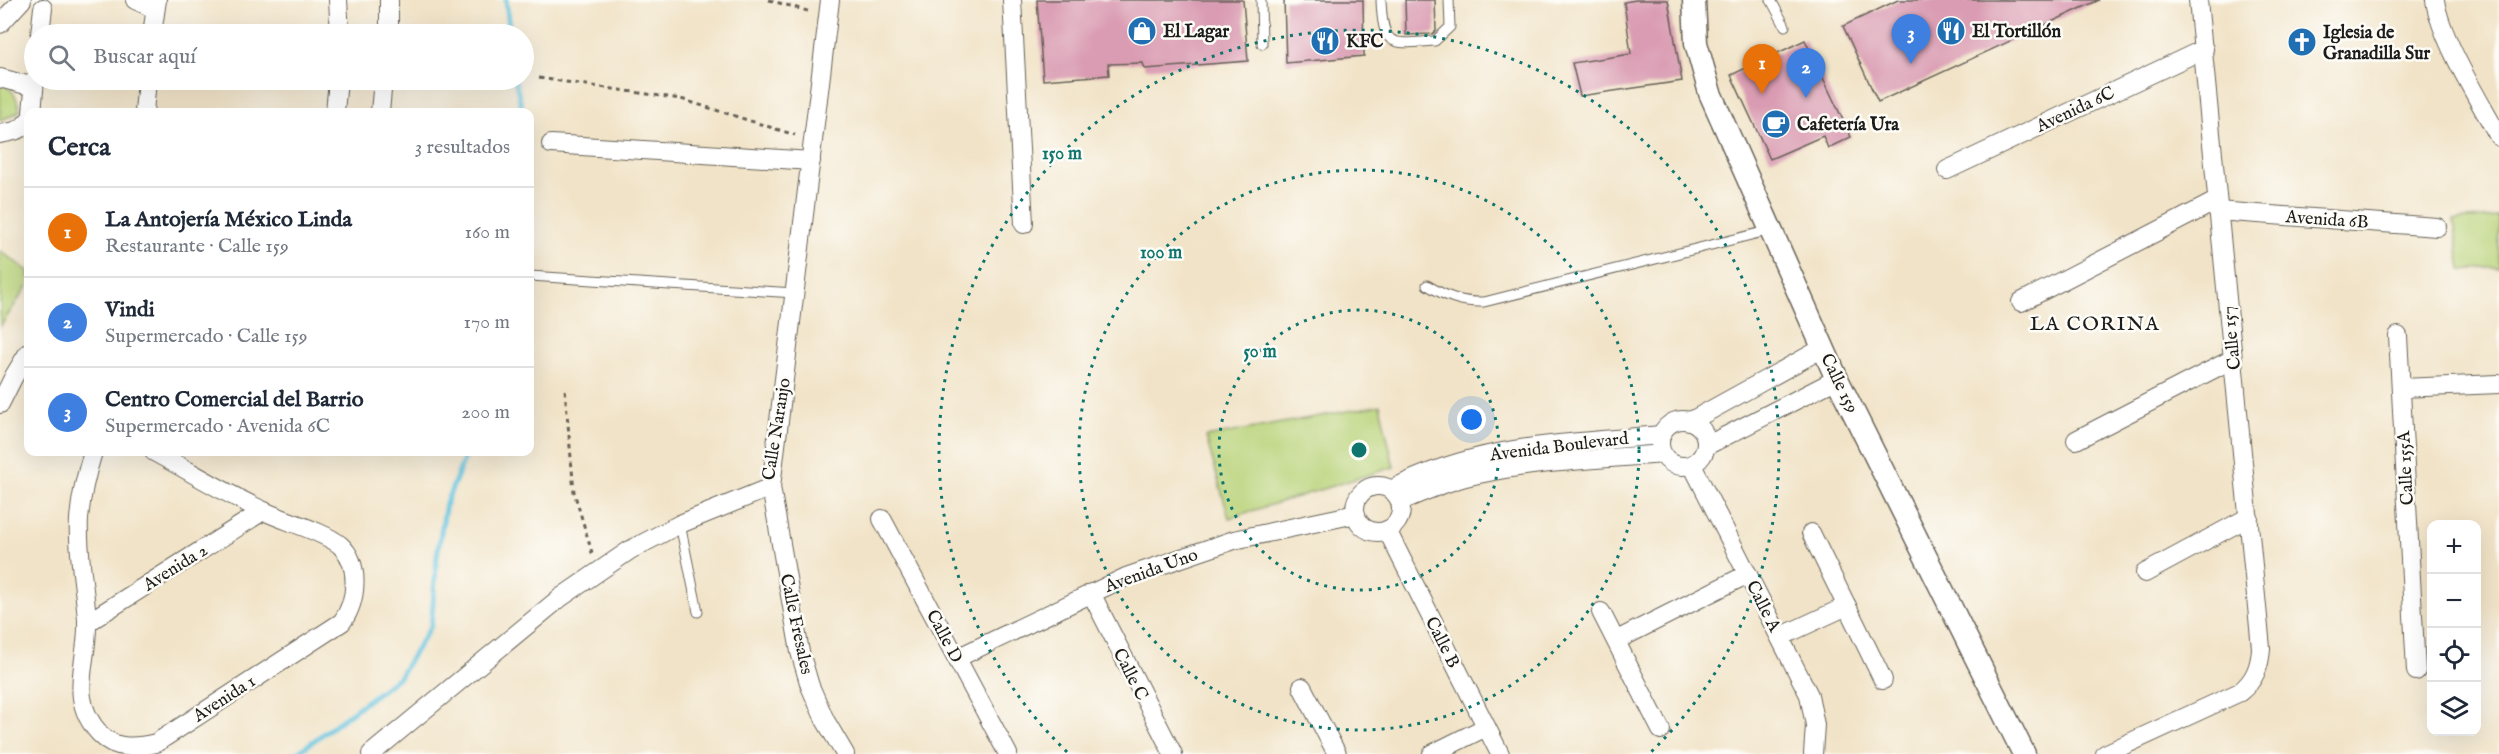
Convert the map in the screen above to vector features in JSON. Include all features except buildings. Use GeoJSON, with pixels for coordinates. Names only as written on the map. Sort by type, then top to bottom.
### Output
{"type":"FeatureCollection","features":[{"type":"Feature","properties":{"kind":"street"},"geometry":{"type":"LineString","coordinates":[[0,24],[22,0]]}},
{"type":"Feature","properties":{"kind":"street"},"geometry":{"type":"LineString","coordinates":[[135,0],[156,4],[153,24]]}},
{"type":"Feature","properties":{"kind":"street"},"geometry":{"type":"LineString","coordinates":[[338,0],[339,24]]}},
{"type":"Feature","properties":{"kind":"street"},"geometry":{"type":"LineString","coordinates":[[389,24],[390,0]]}},
{"type":"Feature","properties":{"kind":"street"},"geometry":{"type":"LineString","coordinates":[[1012,0],[1024,224]]}},
{"type":"Feature","properties":{"kind":"street","name":"Calle 159"},"geometry":{"type":"LineString","coordinates":[[1694,0],[1696,44],[1710,93],[1837,379],[2024,754]]}},
{"type":"Feature","properties":{"kind":"street","name":"Calle 157"},"geometry":{"type":"LineString","coordinates":[[2105,754],[2240,692],[2250,685],[2260,662],[2261,648],[2249,517],[2198,0]]}},
{"type":"Feature","properties":{"kind":"street"},"geometry":{"type":"LineString","coordinates":[[2435,0],[2436,9],[2456,55],[2499,137]]}},
{"type":"Feature","properties":{"kind":"street"},"geometry":{"type":"LineString","coordinates":[[41,24],[43,8]]}},
{"type":"Feature","properties":{"kind":"street","name":"Calle Naranjo"},"geometry":{"type":"LineString","coordinates":[[371,754],[560,598],[630,550],[680,524],[771,487],[829,8]]}},
{"type":"Feature","properties":{"kind":"street","name":"Avenida 6C"},"geometry":{"type":"LineString","coordinates":[[1947,170],[2204,49]]}},
{"type":"Feature","properties":{"kind":"street"},"geometry":{"type":"LineString","coordinates":[[0,78],[24,81]]}},
{"type":"Feature","properties":{"kind":"street"},"geometry":{"type":"LineString","coordinates":[[32,108],[34,90]]}},
{"type":"Feature","properties":{"kind":"street"},"geometry":{"type":"LineString","coordinates":[[144,108],[146,90]]}},
{"type":"Feature","properties":{"kind":"street"},"geometry":{"type":"LineString","coordinates":[[335,108],[337,90]]}},
{"type":"Feature","properties":{"kind":"street"},"geometry":{"type":"LineString","coordinates":[[380,108],[382,90]]}},
{"type":"Feature","properties":{"kind":"street"},"geometry":{"type":"LineString","coordinates":[[0,134],[14,132],[24,127]]}},
{"type":"Feature","properties":{"kind":"street"},"geometry":{"type":"LineString","coordinates":[[551,144],[811,161]]}},
{"type":"Feature","properties":{"kind":"street"},"geometry":{"type":"LineString","coordinates":[[2021,302],[2217,206]]}},
{"type":"Feature","properties":{"kind":"street","name":"Avenida 6B"},"geometry":{"type":"LineString","coordinates":[[2217,206],[2437,227]]}},
{"type":"Feature","properties":{"kind":"street","name":"Calle 155A"},"geometry":{"type":"LineString","coordinates":[[2398,336],[2416,671]]}},
{"type":"Feature","properties":{"kind":"street"},"geometry":{"type":"LineString","coordinates":[[1691,421],[1823,348]]}},
{"type":"Feature","properties":{"kind":"street"},"geometry":{"type":"LineString","coordinates":[[2076,440],[2233,359]]}},
{"type":"Feature","properties":{"kind":"street"},"geometry":{"type":"LineString","coordinates":[[1706,446],[1837,379]]}},
{"type":"Feature","properties":{"kind":"street"},"geometry":{"type":"LineString","coordinates":[[0,404],[21,380]]}},
{"type":"Feature","properties":{"kind":"street"},"geometry":{"type":"LineString","coordinates":[[2401,388],[2499,384]]}},
{"type":"Feature","properties":{"kind":"street"},"geometry":{"type":"LineString","coordinates":[[1682,419],[1691,421],[1700,426],[1705,436],[1706,446],[1701,457],[1692,465],[1680,466],[1670,463],[1662,454],[1659,443],[1665,427],[1682,419]]}},
{"type":"Feature","properties":{"kind":"street","name":"Avenida Boulevard"},"geometry":{"type":"LineString","coordinates":[[1396,496],[1418,476],[1469,458],[1512,448],[1661,435]]}},
{"type":"Feature","properties":{"kind":"street","name":"Avenida Boulevard"},"geometry":{"type":"LineString","coordinates":[[1396,496],[1482,473],[1549,463],[1662,454]]}},
{"type":"Feature","properties":{"kind":"street","name":"Avenida 1"},"geometry":{"type":"LineString","coordinates":[[92,456],[83,483],[79,521],[87,622],[81,690],[83,707],[91,724],[105,739],[120,746],[140,747],[156,743],[342,622],[351,610],[354,595],[354,578],[350,561],[340,546],[263,511],[161,456]]}},
{"type":"Feature","properties":{"kind":"street","name":"Calle A"},"geometry":{"type":"LineString","coordinates":[[1692,465],[1809,695],[1815,726],[1813,754]]}},
{"type":"Feature","properties":{"kind":"street"},"geometry":{"type":"LineString","coordinates":[[1377,485],[1396,496],[1402,512],[1397,523],[1387,530],[1376,532],[1365,528],[1358,520],[1356,500],[1361,492],[1377,485]]}},
{"type":"Feature","properties":{"kind":"street","name":"Calle Fresales"},"geometry":{"type":"LineString","coordinates":[[771,487],[800,652],[810,686],[844,754]]}},
{"type":"Feature","properties":{"kind":"street","name":"Avenida 2"},"geometry":{"type":"LineString","coordinates":[[87,622],[263,511]]}},
{"type":"Feature","properties":{"kind":"street","name":"Avenida Uno"},"geometry":{"type":"LineString","coordinates":[[957,658],[1126,577],[1234,540],[1356,514]]}},
{"type":"Feature","properties":{"kind":"street"},"geometry":{"type":"LineString","coordinates":[[2145,573],[2249,517]]}},
{"type":"Feature","properties":{"kind":"street","name":"Calle D"},"geometry":{"type":"LineString","coordinates":[[882,519],[1008,754]]}},
{"type":"Feature","properties":{"kind":"street","name":"Calle B"},"geometry":{"type":"LineString","coordinates":[[1387,530],[1500,754]]}},
{"type":"Feature","properties":{"kind":"street"},"geometry":{"type":"LineString","coordinates":[[1811,533],[1883,680]]}},
{"type":"Feature","properties":{"kind":"street"},"geometry":{"type":"LineString","coordinates":[[1617,640],[1748,574]]}},
{"type":"Feature","properties":{"kind":"street","name":"Calle C"},"geometry":{"type":"LineString","coordinates":[[1091,593],[1173,754]]}},
{"type":"Feature","properties":{"kind":"street"},"geometry":{"type":"LineString","coordinates":[[1780,637],[1847,606]]}},
{"type":"Feature","properties":{"kind":"street"},"geometry":{"type":"LineString","coordinates":[[1601,612],[1661,730]]}},
{"type":"Feature","properties":{"kind":"street"},"geometry":{"type":"LineString","coordinates":[[1302,687],[1337,754]]}},
{"type":"Feature","properties":{"kind":"street"},"geometry":{"type":"LineString","coordinates":[[1432,754],[1486,727]]}},
{"type":"Feature","properties":{"kind":"lane"},"geometry":{"type":"LineString","coordinates":[[1261,0],[1262,44]]}},
{"type":"Feature","properties":{"kind":"lane"},"geometry":{"type":"LineString","coordinates":[[1382,0],[1382,27],[1385,35],[1401,44],[1435,41],[1449,27],[1449,0]]}},
{"type":"Feature","properties":{"kind":"lane"},"geometry":{"type":"LineString","coordinates":[[1772,0],[1785,26]]}},
{"type":"Feature","properties":{"kind":"lane"},"geometry":{"type":"LineString","coordinates":[[1427,285],[1440,293],[1467,303],[1484,302],[1771,230]]}},
{"type":"Feature","properties":{"kind":"lane"},"geometry":{"type":"LineString","coordinates":[[534,276],[795,293]]}},
{"type":"Feature","properties":{"kind":"lane"},"geometry":{"type":"LineString","coordinates":[[680,524],[698,612]]}},
{"type":"Feature","properties":{"kind":"path"},"geometry":{"type":"LineString","coordinates":[[769,0],[829,8]]}},
{"type":"Feature","properties":{"kind":"path"},"geometry":{"type":"LineString","coordinates":[[538,78],[681,99],[814,141]]}},
{"type":"Feature","properties":{"kind":"path"},"geometry":{"type":"LineString","coordinates":[[565,390],[574,492],[598,572]]}},
{"type":"Feature","properties":{"kind":"green space"},"geometry":{"type":"Polygon","coordinates":[[[0,84],[9,88],[14,94],[20,111],[0,121],[0,84]]]}},
{"type":"Feature","properties":{"kind":"green space"},"geometry":{"type":"Polygon","coordinates":[[[2499,217],[2499,267],[2461,270],[2454,220],[2499,217]]]}},
{"type":"Feature","properties":{"kind":"green space"},"geometry":{"type":"Polygon","coordinates":[[[0,251],[24,268],[24,291],[0,327],[0,251]]]}},
{"type":"Feature","properties":{"kind":"green space"},"geometry":{"type":"Polygon","coordinates":[[[1380,405],[1394,467],[1229,518],[1206,437],[1380,405]]]}},
{"type":"Feature","properties":{"kind":"waterway"},"geometry":{"type":"LineString","coordinates":[[506,0],[509,24]]}},
{"type":"Feature","properties":{"kind":"waterway"},"geometry":{"type":"LineString","coordinates":[[518,90],[522,108]]}},
{"type":"Feature","properties":{"kind":"waterway"},"geometry":{"type":"LineString","coordinates":[[296,754],[399,677],[431,626],[437,556],[446,503],[465,456]]}},
{"type":"Feature","properties":{"kind":"place","name":"El Lagar"},"geometry":{"type":"Point","coordinates":[1142,31]}},
{"type":"Feature","properties":{"kind":"place","name":"El Tortillón"},"geometry":{"type":"Point","coordinates":[1951,31]}},
{"type":"Feature","properties":{"kind":"place","name":"KFC"},"geometry":{"type":"Point","coordinates":[1325,41]}},
{"type":"Feature","properties":{"kind":"place","name":"Iglesia de Granadilla Sur"},"geometry":{"type":"Point","coordinates":[2302,42]}},
{"type":"Feature","properties":{"kind":"place","name":"Centro Comercial del Barrio"},"geometry":{"type":"Point","coordinates":[1911,64]}},
{"type":"Feature","properties":{"kind":"place","name":"La Antojería México Linda"},"geometry":{"type":"Point","coordinates":[1762,94]}},
{"type":"Feature","properties":{"kind":"place","name":"Vindi"},"geometry":{"type":"Point","coordinates":[1806,98]}},
{"type":"Feature","properties":{"kind":"place","name":"Cafetería Ura"},"geometry":{"type":"Point","coordinates":[1776,124]}},
{"type":"Feature","properties":{"kind":"district","name":"LA CORINA"},"geometry":{"type":"Point","coordinates":[2095,323]}}]}
